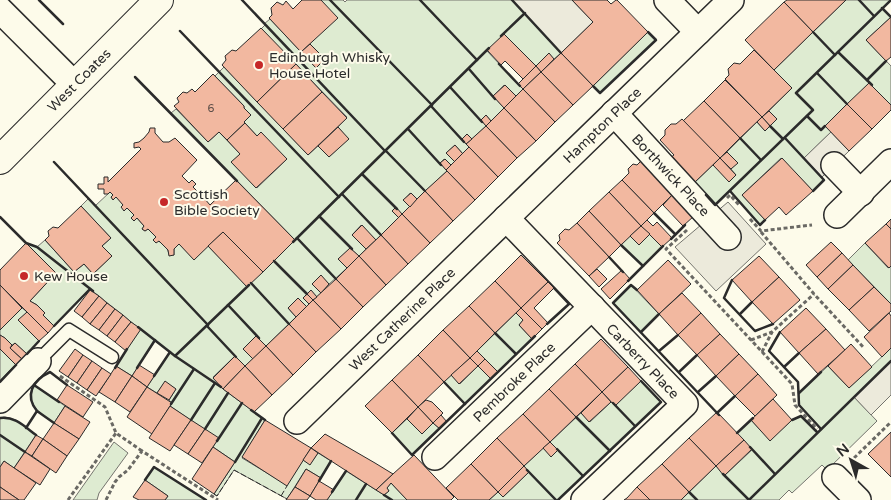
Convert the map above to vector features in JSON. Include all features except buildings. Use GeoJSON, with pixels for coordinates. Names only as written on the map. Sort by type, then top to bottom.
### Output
{"type":"FeatureCollection","features":[{"type":"Feature","properties":{"kind":"main road","name":"West Coates"},"geometry":{"type":"LineString","coordinates":[[0,160],[159,0]]}},
{"type":"Feature","properties":{"kind":"street"},"geometry":{"type":"LineString","coordinates":[[667,0],[698,32]]}},
{"type":"Feature","properties":{"kind":"street","name":"Hampton Place"},"geometry":{"type":"LineString","coordinates":[[506,218],[731,0]]}},
{"type":"Feature","properties":{"kind":"street"},"geometry":{"type":"LineString","coordinates":[[0,10],[75,84]]}},
{"type":"Feature","properties":{"kind":"street","name":"Borthwick Place"},"geometry":{"type":"LineString","coordinates":[[614,114],[728,236]]}},
{"type":"Feature","properties":{"kind":"street"},"geometry":{"type":"LineString","coordinates":[[837,215],[891,162]]}},
{"type":"Feature","properties":{"kind":"street"},"geometry":{"type":"LineString","coordinates":[[834,165],[861,193]]}},
{"type":"Feature","properties":{"kind":"street","name":"Carberry Place"},"geometry":{"type":"LineString","coordinates":[[506,218],[685,404],[584,500]]}},
{"type":"Feature","properties":{"kind":"street","name":"West Catherine Place"},"geometry":{"type":"LineString","coordinates":[[297,421],[506,218]]}},
{"type":"Feature","properties":{"kind":"street","name":"Pembroke Place"},"geometry":{"type":"LineString","coordinates":[[435,458],[592,308]]}},
{"type":"Feature","properties":{"kind":"street"},"geometry":{"type":"LineString","coordinates":[[0,400],[38,362]]}},
{"type":"Feature","properties":{"kind":"street"},"geometry":{"type":"LineString","coordinates":[[835,477],[858,500]]}},
{"type":"Feature","properties":{"kind":"lane"},"geometry":{"type":"LineString","coordinates":[[38,362],[69,330],[112,357]]}},
{"type":"Feature","properties":{"kind":"path"},"geometry":{"type":"LineString","coordinates":[[743,210],[730,195],[706,213],[666,249],[792,384],[795,405],[817,429]]}},
{"type":"Feature","properties":{"kind":"path"},"geometry":{"type":"LineString","coordinates":[[761,231],[828,223],[837,215]]}},
{"type":"Feature","properties":{"kind":"path"},"geometry":{"type":"LineString","coordinates":[[749,217],[814,294],[864,348]]}},
{"type":"Feature","properties":{"kind":"path"},"geometry":{"type":"LineString","coordinates":[[751,340],[772,332],[814,294]]}},
{"type":"Feature","properties":{"kind":"path"},"geometry":{"type":"LineString","coordinates":[[762,352],[772,332]]}},
{"type":"Feature","properties":{"kind":"path"},"geometry":{"type":"LineString","coordinates":[[38,362],[105,407],[116,433],[218,500]]}},
{"type":"Feature","properties":{"kind":"path"},"geometry":{"type":"LineString","coordinates":[[68,500],[116,433]]}},
{"type":"Feature","properties":{"kind":"path"},"geometry":{"type":"LineString","coordinates":[[106,500],[119,478],[128,470],[142,451]]}},
{"type":"Feature","properties":{"kind":"green space"},"geometry":{"type":"Polygon","coordinates":[[[321,0],[343,0],[345,2],[347,0],[512,0],[561,53],[554,59],[549,54],[536,66],[504,34],[487,51],[523,89],[516,96],[504,85],[493,96],[504,108],[491,121],[486,115],[481,120],[486,126],[472,139],[467,134],[462,139],[469,147],[463,154],[455,145],[446,153],[455,162],[451,165],[444,159],[440,163],[447,171],[417,199],[410,193],[404,200],[410,207],[402,214],[396,208],[392,211],[399,218],[376,240],[361,225],[352,235],[366,249],[359,256],[350,248],[339,259],[347,268],[329,284],[321,276],[313,283],[321,293],[317,297],[310,291],[303,298],[309,304],[307,307],[298,298],[288,308],[296,317],[266,346],[256,336],[243,349],[253,359],[245,366],[235,356],[213,377],[223,389],[265,420],[242,458],[287,485],[303,460],[310,464],[318,453],[331,461],[321,478],[306,469],[287,499],[234,470],[217,496],[214,494],[235,462],[213,447],[218,439],[170,406],[172,403],[169,400],[176,389],[165,382],[157,393],[147,387],[170,352],[155,341],[132,376],[116,366],[140,329],[90,289],[54,326],[43,315],[45,313],[30,301],[56,273],[26,243],[37,247],[45,240],[74,272],[84,264],[93,274],[112,256],[102,246],[111,238],[81,206],[88,199],[95,206],[110,192],[113,195],[111,197],[113,200],[116,197],[134,215],[134,221],[137,218],[144,226],[142,229],[145,231],[148,229],[156,237],[153,240],[164,245],[169,255],[174,255],[174,249],[179,244],[194,259],[208,246],[247,286],[295,240],[171,113],[176,109],[208,142],[219,132],[240,154],[232,162],[257,188],[287,159],[257,136],[244,122],[250,115],[244,106],[215,76],[224,67],[308,155],[318,146],[329,157],[348,139],[338,127],[347,117],[261,29],[270,19],[316,68],[325,59],[310,44],[321,0]]]}},
{"type":"Feature","properties":{"kind":"green space"},"geometry":{"type":"Polygon","coordinates":[[[846,0],[891,0],[882,8],[891,17],[866,40],[891,66],[891,105],[831,132],[804,158],[824,180],[813,191],[781,158],[742,195],[765,220],[760,225],[730,191],[715,205],[694,183],[713,165],[729,181],[736,175],[731,169],[737,163],[727,152],[757,122],[765,131],[777,119],[769,111],[792,88],[774,70],[846,0]]]}},
{"type":"Feature","properties":{"kind":"green space"},"geometry":{"type":"Polygon","coordinates":[[[648,32],[656,40],[600,93],[593,86],[648,32]]]}},
{"type":"Feature","properties":{"kind":"green space"},"geometry":{"type":"Polygon","coordinates":[[[650,234],[662,247],[643,266],[621,245],[630,236],[650,234]]]}},
{"type":"Feature","properties":{"kind":"green space"},"geometry":{"type":"Polygon","coordinates":[[[865,243],[888,268],[891,266],[891,304],[848,260],[865,243]]]}},
{"type":"Feature","properties":{"kind":"green space"},"geometry":{"type":"Polygon","coordinates":[[[631,285],[659,314],[641,332],[613,303],[631,285]]]}},
{"type":"Feature","properties":{"kind":"green space"},"geometry":{"type":"Polygon","coordinates":[[[22,308],[27,312],[19,320],[39,341],[27,354],[15,343],[12,345],[0,335],[0,330],[22,308]]]}},
{"type":"Feature","properties":{"kind":"green space"},"geometry":{"type":"Polygon","coordinates":[[[516,313],[523,320],[519,325],[532,339],[498,372],[477,351],[516,313]]]}},
{"type":"Feature","properties":{"kind":"green space"},"geometry":{"type":"Polygon","coordinates":[[[891,348],[891,361],[854,397],[877,421],[827,470],[822,465],[792,493],[789,490],[779,500],[681,500],[716,466],[725,475],[752,450],[737,433],[751,420],[770,440],[792,420],[801,416],[818,432],[821,428],[799,405],[799,393],[828,366],[849,388],[891,348]]]}},
{"type":"Feature","properties":{"kind":"green space"},"geometry":{"type":"Polygon","coordinates":[[[0,349],[16,365],[0,382],[0,349]]]}},
{"type":"Feature","properties":{"kind":"green space"},"geometry":{"type":"Polygon","coordinates":[[[478,366],[491,379],[465,404],[444,382],[451,375],[460,384],[478,366]]]}},
{"type":"Feature","properties":{"kind":"green space"},"geometry":{"type":"Polygon","coordinates":[[[641,381],[661,402],[558,500],[489,500],[498,492],[503,497],[529,472],[524,466],[543,448],[551,456],[558,450],[550,442],[581,413],[590,422],[611,402],[615,405],[641,381]]]}},
{"type":"Feature","properties":{"kind":"green space"},"geometry":{"type":"Polygon","coordinates":[[[34,385],[65,406],[54,423],[35,408],[32,398],[34,385]]]}},
{"type":"Feature","properties":{"kind":"green space"},"geometry":{"type":"Polygon","coordinates":[[[5,417],[16,420],[36,435],[14,468],[4,461],[0,467],[0,418],[5,417]]]}},
{"type":"Feature","properties":{"kind":"green space"},"geometry":{"type":"Polygon","coordinates":[[[407,419],[422,434],[433,423],[440,429],[412,455],[392,433],[407,419]]]}},
{"type":"Feature","properties":{"kind":"green space"},"geometry":{"type":"Polygon","coordinates":[[[114,442],[128,453],[99,493],[97,500],[73,500],[114,442]]]}},
{"type":"Feature","properties":{"kind":"green space"},"geometry":{"type":"Polygon","coordinates":[[[154,467],[206,500],[165,500],[168,496],[145,480],[154,467]]]}},
{"type":"Feature","properties":{"kind":"green space"},"geometry":{"type":"Polygon","coordinates":[[[346,471],[384,495],[389,491],[387,488],[391,483],[407,500],[327,500],[346,471]]]}},
{"type":"Feature","properties":{"kind":"shaded area"},"geometry":{"type":"Polygon","coordinates":[[[512,0],[572,0],[593,22],[561,53],[512,0]]]}},
{"type":"Feature","properties":{"kind":"shaded area"},"geometry":{"type":"Polygon","coordinates":[[[831,132],[849,151],[822,177],[804,158],[831,132]]]}},
{"type":"Feature","properties":{"kind":"shaded area"},"geometry":{"type":"Polygon","coordinates":[[[728,202],[766,244],[716,291],[675,247],[728,202]]]}},
{"type":"Feature","properties":{"kind":"shaded area"},"geometry":{"type":"Polygon","coordinates":[[[891,361],[891,395],[871,415],[854,397],[891,361]]]}},
{"type":"Feature","properties":{"kind":"fence"},"geometry":{"type":"LineString","coordinates":[[214,494],[217,496],[234,470],[287,499]]}},
{"type":"Feature","properties":{"kind":"fence"},"geometry":{"type":"LineString","coordinates":[[281,496],[287,486]]}},
{"type":"Feature","properties":{"kind":"wall"},"geometry":{"type":"LineString","coordinates":[[39,0],[63,24]]}},
{"type":"Feature","properties":{"kind":"wall"},"geometry":{"type":"LineString","coordinates":[[242,0],[385,151]]}},
{"type":"Feature","properties":{"kind":"wall"},"geometry":{"type":"LineString","coordinates":[[330,0],[432,105]]}},
{"type":"Feature","properties":{"kind":"wall"},"geometry":{"type":"LineString","coordinates":[[420,0],[477,60]]}},
{"type":"Feature","properties":{"kind":"wall"},"geometry":{"type":"LineString","coordinates":[[512,0],[561,53]]}},
{"type":"Feature","properties":{"kind":"wall"},"geometry":{"type":"LineString","coordinates":[[859,0],[874,16]]}},
{"type":"Feature","properties":{"kind":"wall"},"geometry":{"type":"LineString","coordinates":[[706,195],[715,205],[813,110],[796,93],[891,0]]}},
{"type":"Feature","properties":{"kind":"wall"},"geometry":{"type":"LineString","coordinates":[[882,8],[891,17]]}},
{"type":"Feature","properties":{"kind":"wall"},"geometry":{"type":"LineString","coordinates":[[501,36],[525,13]]}},
{"type":"Feature","properties":{"kind":"wall"},"geometry":{"type":"LineString","coordinates":[[180,31],[339,197]]}},
{"type":"Feature","properties":{"kind":"wall"},"geometry":{"type":"LineString","coordinates":[[593,86],[600,93],[656,40],[648,32]]}},
{"type":"Feature","properties":{"kind":"wall"},"geometry":{"type":"LineString","coordinates":[[813,32],[835,55]]}},
{"type":"Feature","properties":{"kind":"wall"},"geometry":{"type":"LineString","coordinates":[[293,242],[489,48]]}},
{"type":"Feature","properties":{"kind":"wall"},"geometry":{"type":"LineString","coordinates":[[838,52],[872,85]]}},
{"type":"Feature","properties":{"kind":"wall"},"geometry":{"type":"LineString","coordinates":[[867,80],[886,61]]}},
{"type":"Feature","properties":{"kind":"wall"},"geometry":{"type":"LineString","coordinates":[[499,64],[520,86]]}},
{"type":"Feature","properties":{"kind":"wall"},"geometry":{"type":"LineString","coordinates":[[469,69],[495,99]]}},
{"type":"Feature","properties":{"kind":"wall"},"geometry":{"type":"LineString","coordinates":[[817,73],[847,104]]}},
{"type":"Feature","properties":{"kind":"wall"},"geometry":{"type":"LineString","coordinates":[[135,77],[237,181]]}},
{"type":"Feature","properties":{"kind":"wall"},"geometry":{"type":"LineString","coordinates":[[450,87],[482,122]]}},
{"type":"Feature","properties":{"kind":"wall"},"geometry":{"type":"LineString","coordinates":[[431,106],[464,142]]}},
{"type":"Feature","properties":{"kind":"wall"},"geometry":{"type":"LineString","coordinates":[[807,116],[821,130],[825,126]]}},
{"type":"Feature","properties":{"kind":"wall"},"geometry":{"type":"LineString","coordinates":[[770,126],[783,139]]}},
{"type":"Feature","properties":{"kind":"wall"},"geometry":{"type":"LineString","coordinates":[[408,129],[441,165]]}},
{"type":"Feature","properties":{"kind":"wall"},"geometry":{"type":"LineString","coordinates":[[740,138],[761,160]]}},
{"type":"Feature","properties":{"kind":"wall"},"geometry":{"type":"LineString","coordinates":[[785,138],[824,180],[813,191]]}},
{"type":"Feature","properties":{"kind":"wall"},"geometry":{"type":"LineString","coordinates":[[386,151],[425,191]]}},
{"type":"Feature","properties":{"kind":"wall"},"geometry":{"type":"LineString","coordinates":[[54,162],[208,325]]}},
{"type":"Feature","properties":{"kind":"wall"},"geometry":{"type":"LineString","coordinates":[[362,174],[397,209]]}},
{"type":"Feature","properties":{"kind":"wall"},"geometry":{"type":"LineString","coordinates":[[730,191],[760,225],[765,220]]}},
{"type":"Feature","properties":{"kind":"wall"},"geometry":{"type":"LineString","coordinates":[[342,194],[381,235]]}},
{"type":"Feature","properties":{"kind":"wall"},"geometry":{"type":"LineString","coordinates":[[654,213],[675,234]]}},
{"type":"Feature","properties":{"kind":"wall"},"geometry":{"type":"LineString","coordinates":[[319,216],[352,249]]}},
{"type":"Feature","properties":{"kind":"wall"},"geometry":{"type":"LineString","coordinates":[[0,217],[26,243],[37,247],[93,291]]}},
{"type":"Feature","properties":{"kind":"wall"},"geometry":{"type":"LineString","coordinates":[[671,239],[685,225]]}},
{"type":"Feature","properties":{"kind":"wall"},"geometry":{"type":"LineString","coordinates":[[297,238],[336,279]]}},
{"type":"Feature","properties":{"kind":"wall"},"geometry":{"type":"LineString","coordinates":[[621,245],[643,266]]}},
{"type":"Feature","properties":{"kind":"wall"},"geometry":{"type":"LineString","coordinates":[[628,281],[663,246]]}},
{"type":"Feature","properties":{"kind":"wall"},"geometry":{"type":"LineString","coordinates":[[609,257],[623,272]]}},
{"type":"Feature","properties":{"kind":"wall"},"geometry":{"type":"LineString","coordinates":[[274,261],[307,294]]}},
{"type":"Feature","properties":{"kind":"wall"},"geometry":{"type":"LineString","coordinates":[[732,280],[724,298],[755,331],[773,324]]}},
{"type":"Feature","properties":{"kind":"wall"},"geometry":{"type":"LineString","coordinates":[[251,283],[289,324]]}},
{"type":"Feature","properties":{"kind":"wall"},"geometry":{"type":"LineString","coordinates":[[221,387],[175,356],[249,285]]}},
{"type":"Feature","properties":{"kind":"wall"},"geometry":{"type":"LineString","coordinates":[[637,290],[631,285],[613,303],[719,415]]}},
{"type":"Feature","properties":{"kind":"wall"},"geometry":{"type":"LineString","coordinates":[[547,324],[569,304],[554,288]]}},
{"type":"Feature","properties":{"kind":"wall"},"geometry":{"type":"LineString","coordinates":[[54,326],[90,289]]}},
{"type":"Feature","properties":{"kind":"wall"},"geometry":{"type":"LineString","coordinates":[[740,314],[752,302]]}},
{"type":"Feature","properties":{"kind":"wall"},"geometry":{"type":"LineString","coordinates":[[228,305],[259,338]]}},
{"type":"Feature","properties":{"kind":"wall"},"geometry":{"type":"LineString","coordinates":[[641,332],[659,314]]}},
{"type":"Feature","properties":{"kind":"wall"},"geometry":{"type":"LineString","coordinates":[[207,326],[236,357]]}},
{"type":"Feature","properties":{"kind":"wall"},"geometry":{"type":"LineString","coordinates":[[138,327],[175,356]]}},
{"type":"Feature","properties":{"kind":"wall"},"geometry":{"type":"LineString","coordinates":[[780,332],[769,351],[798,382],[799,405],[821,429]]}},
{"type":"Feature","properties":{"kind":"wall"},"geometry":{"type":"LineString","coordinates":[[495,333],[516,354]]}},
{"type":"Feature","properties":{"kind":"wall"},"geometry":{"type":"LineString","coordinates":[[659,351],[678,335]]}},
{"type":"Feature","properties":{"kind":"wall"},"geometry":{"type":"LineString","coordinates":[[392,433],[412,455],[535,336]]}},
{"type":"Feature","properties":{"kind":"wall"},"geometry":{"type":"LineString","coordinates":[[137,368],[155,340]]}},
{"type":"Feature","properties":{"kind":"wall"},"geometry":{"type":"LineString","coordinates":[[27,354],[39,341]]}},
{"type":"Feature","properties":{"kind":"wall"},"geometry":{"type":"LineString","coordinates":[[115,368],[127,349]]}},
{"type":"Feature","properties":{"kind":"wall"},"geometry":{"type":"LineString","coordinates":[[154,376],[170,352]]}},
{"type":"Feature","properties":{"kind":"wall"},"geometry":{"type":"LineString","coordinates":[[784,367],[799,353]]}},
{"type":"Feature","properties":{"kind":"wall"},"geometry":{"type":"LineString","coordinates":[[679,372],[697,355]]}},
{"type":"Feature","properties":{"kind":"wall"},"geometry":{"type":"LineString","coordinates":[[723,474],[749,500],[891,361]]}},
{"type":"Feature","properties":{"kind":"wall"},"geometry":{"type":"LineString","coordinates":[[0,382],[16,365]]}},
{"type":"Feature","properties":{"kind":"wall"},"geometry":{"type":"LineString","coordinates":[[171,404],[194,369]]}},
{"type":"Feature","properties":{"kind":"wall"},"geometry":{"type":"LineString","coordinates":[[37,411],[33,405],[31,394],[32,388],[39,379],[50,372],[67,385]]}},
{"type":"Feature","properties":{"kind":"wall"},"geometry":{"type":"LineString","coordinates":[[799,393],[821,372]]}},
{"type":"Feature","properties":{"kind":"wall"},"geometry":{"type":"LineString","coordinates":[[698,392],[716,376]]}},
{"type":"Feature","properties":{"kind":"wall"},"geometry":{"type":"LineString","coordinates":[[558,500],[661,402],[641,381]]}},
{"type":"Feature","properties":{"kind":"wall"},"geometry":{"type":"LineString","coordinates":[[444,382],[465,404]]}},
{"type":"Feature","properties":{"kind":"wall"},"geometry":{"type":"LineString","coordinates":[[191,420],[215,383]]}},
{"type":"Feature","properties":{"kind":"wall"},"geometry":{"type":"LineString","coordinates":[[34,385],[59,402]]}},
{"type":"Feature","properties":{"kind":"wall"},"geometry":{"type":"LineString","coordinates":[[205,429],[228,393]]}},
{"type":"Feature","properties":{"kind":"wall"},"geometry":{"type":"LineString","coordinates":[[717,413],[735,396]]}},
{"type":"Feature","properties":{"kind":"wall"},"geometry":{"type":"LineString","coordinates":[[217,441],[242,403]]}},
{"type":"Feature","properties":{"kind":"wall"},"geometry":{"type":"LineString","coordinates":[[613,403],[635,426]]}},
{"type":"Feature","properties":{"kind":"wall"},"geometry":{"type":"LineString","coordinates":[[251,410],[265,420]]}},
{"type":"Feature","properties":{"kind":"wall"},"geometry":{"type":"LineString","coordinates":[[26,428],[37,411],[54,423]]}},
{"type":"Feature","properties":{"kind":"wall"},"geometry":{"type":"LineString","coordinates":[[792,420],[801,416],[817,432]]}},
{"type":"Feature","properties":{"kind":"wall"},"geometry":{"type":"LineString","coordinates":[[576,417],[610,451]]}},
{"type":"Feature","properties":{"kind":"wall"},"geometry":{"type":"LineString","coordinates":[[0,418],[15,420],[36,435]]}},
{"type":"Feature","properties":{"kind":"wall"},"geometry":{"type":"LineString","coordinates":[[235,462],[262,418]]}},
{"type":"Feature","properties":{"kind":"wall"},"geometry":{"type":"LineString","coordinates":[[737,433],[753,418]]}},
{"type":"Feature","properties":{"kind":"wall"},"geometry":{"type":"LineString","coordinates":[[0,435],[25,452]]}},
{"type":"Feature","properties":{"kind":"wall"},"geometry":{"type":"LineString","coordinates":[[750,447],[775,474]]}},
{"type":"Feature","properties":{"kind":"wall"},"geometry":{"type":"LineString","coordinates":[[557,449],[583,476]]}},
{"type":"Feature","properties":{"kind":"wall"},"geometry":{"type":"LineString","coordinates":[[319,481],[331,461]]}},
{"type":"Feature","properties":{"kind":"wall"},"geometry":{"type":"LineString","coordinates":[[145,480],[154,467],[206,500]]}},
{"type":"Feature","properties":{"kind":"wall"},"geometry":{"type":"LineString","coordinates":[[527,470],[556,500]]}},
{"type":"Feature","properties":{"kind":"wall"},"geometry":{"type":"LineString","coordinates":[[332,492],[346,471]]}},
{"type":"Feature","properties":{"kind":"wall"},"geometry":{"type":"LineString","coordinates":[[356,500],[366,484]]}},
{"type":"Feature","properties":{"kind":"wall"},"geometry":{"type":"LineString","coordinates":[[689,492],[697,500]]}},
{"type":"Feature","properties":{"kind":"wall"},"geometry":{"type":"LineString","coordinates":[[384,495],[392,500]]}},
{"type":"Feature","properties":{"kind":"place","name":"Edinburgh Whisky House Hotel"},"geometry":{"type":"Point","coordinates":[259,65]}},
{"type":"Feature","properties":{"kind":"place","name":"Scottish Bible Society"},"geometry":{"type":"Point","coordinates":[164,202]}},
{"type":"Feature","properties":{"kind":"place","name":"Kew House"},"geometry":{"type":"Point","coordinates":[24,276]}}]}
